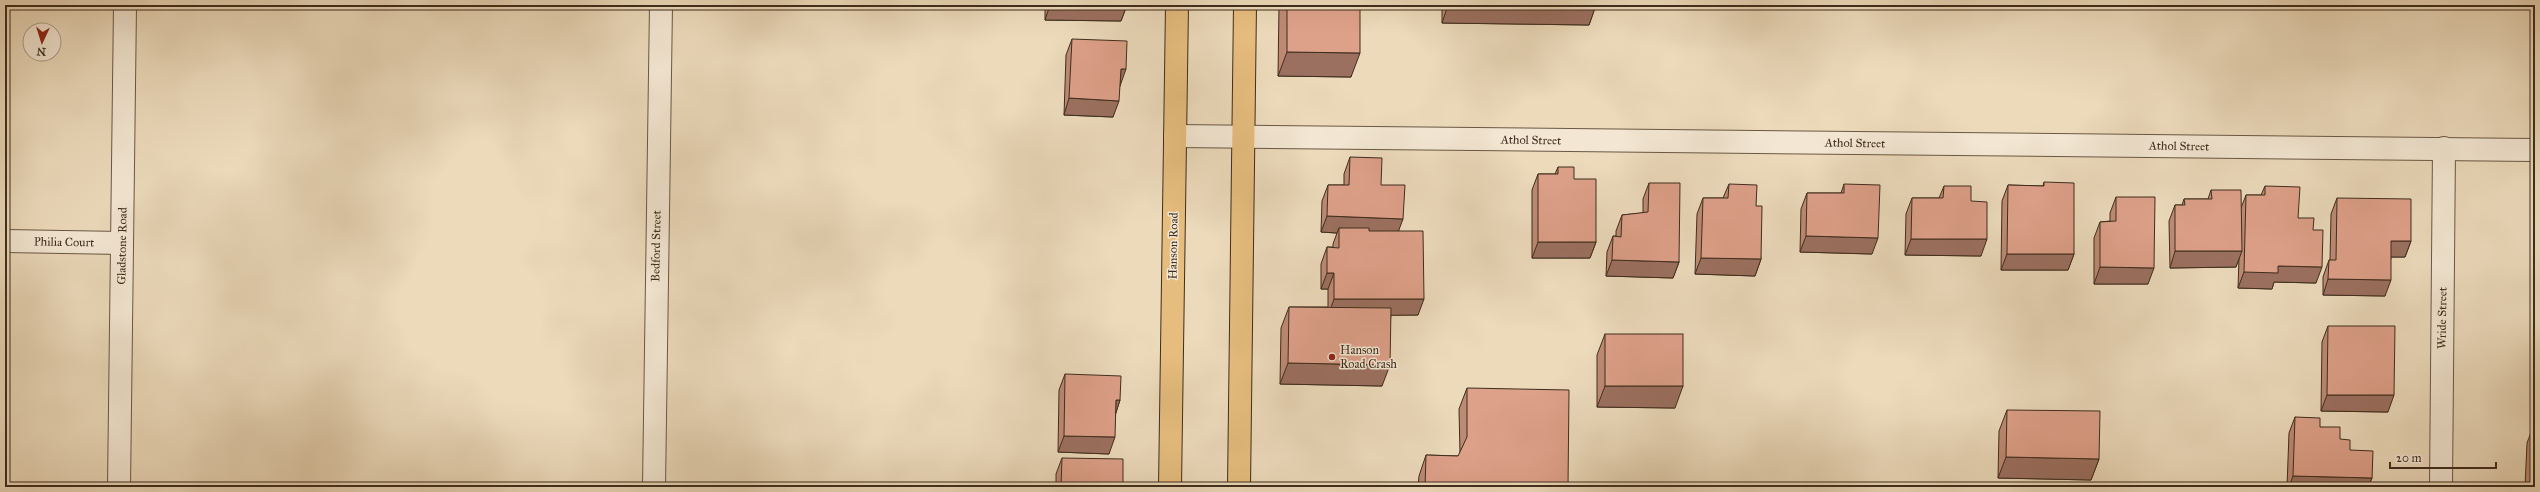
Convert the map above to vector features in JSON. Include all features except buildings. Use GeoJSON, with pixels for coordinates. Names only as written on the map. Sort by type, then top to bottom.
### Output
{"type":"FeatureCollection","features":[{"type":"Feature","properties":{"kind":"main road","name":"Hanson Road"},"geometry":{"type":"LineString","coordinates":[[1170,487],[1177,5]]}},
{"type":"Feature","properties":{"kind":"main road"},"geometry":{"type":"LineString","coordinates":[[1239,487],[1245,5]]}},
{"type":"Feature","properties":{"kind":"street","name":"Gladstone Road"},"geometry":{"type":"LineString","coordinates":[[119,487],[125,5]]}},
{"type":"Feature","properties":{"kind":"street","name":"Bedford Street"},"geometry":{"type":"LineString","coordinates":[[654,487],[661,5]]}},
{"type":"Feature","properties":{"kind":"street","name":"Athol Street"},"geometry":{"type":"LineString","coordinates":[[1175,136],[2535,150]]}},
{"type":"Feature","properties":{"kind":"street","name":"Wride Street"},"geometry":{"type":"LineString","coordinates":[[2441,487],[2444,148]]}},
{"type":"Feature","properties":{"kind":"street","name":"Philia Court"},"geometry":{"type":"LineString","coordinates":[[5,241],[122,243]]}},
{"type":"Feature","properties":{"kind":"place","name":"Hanson Road Crash"},"geometry":{"type":"Point","coordinates":[1332,357]}}]}
